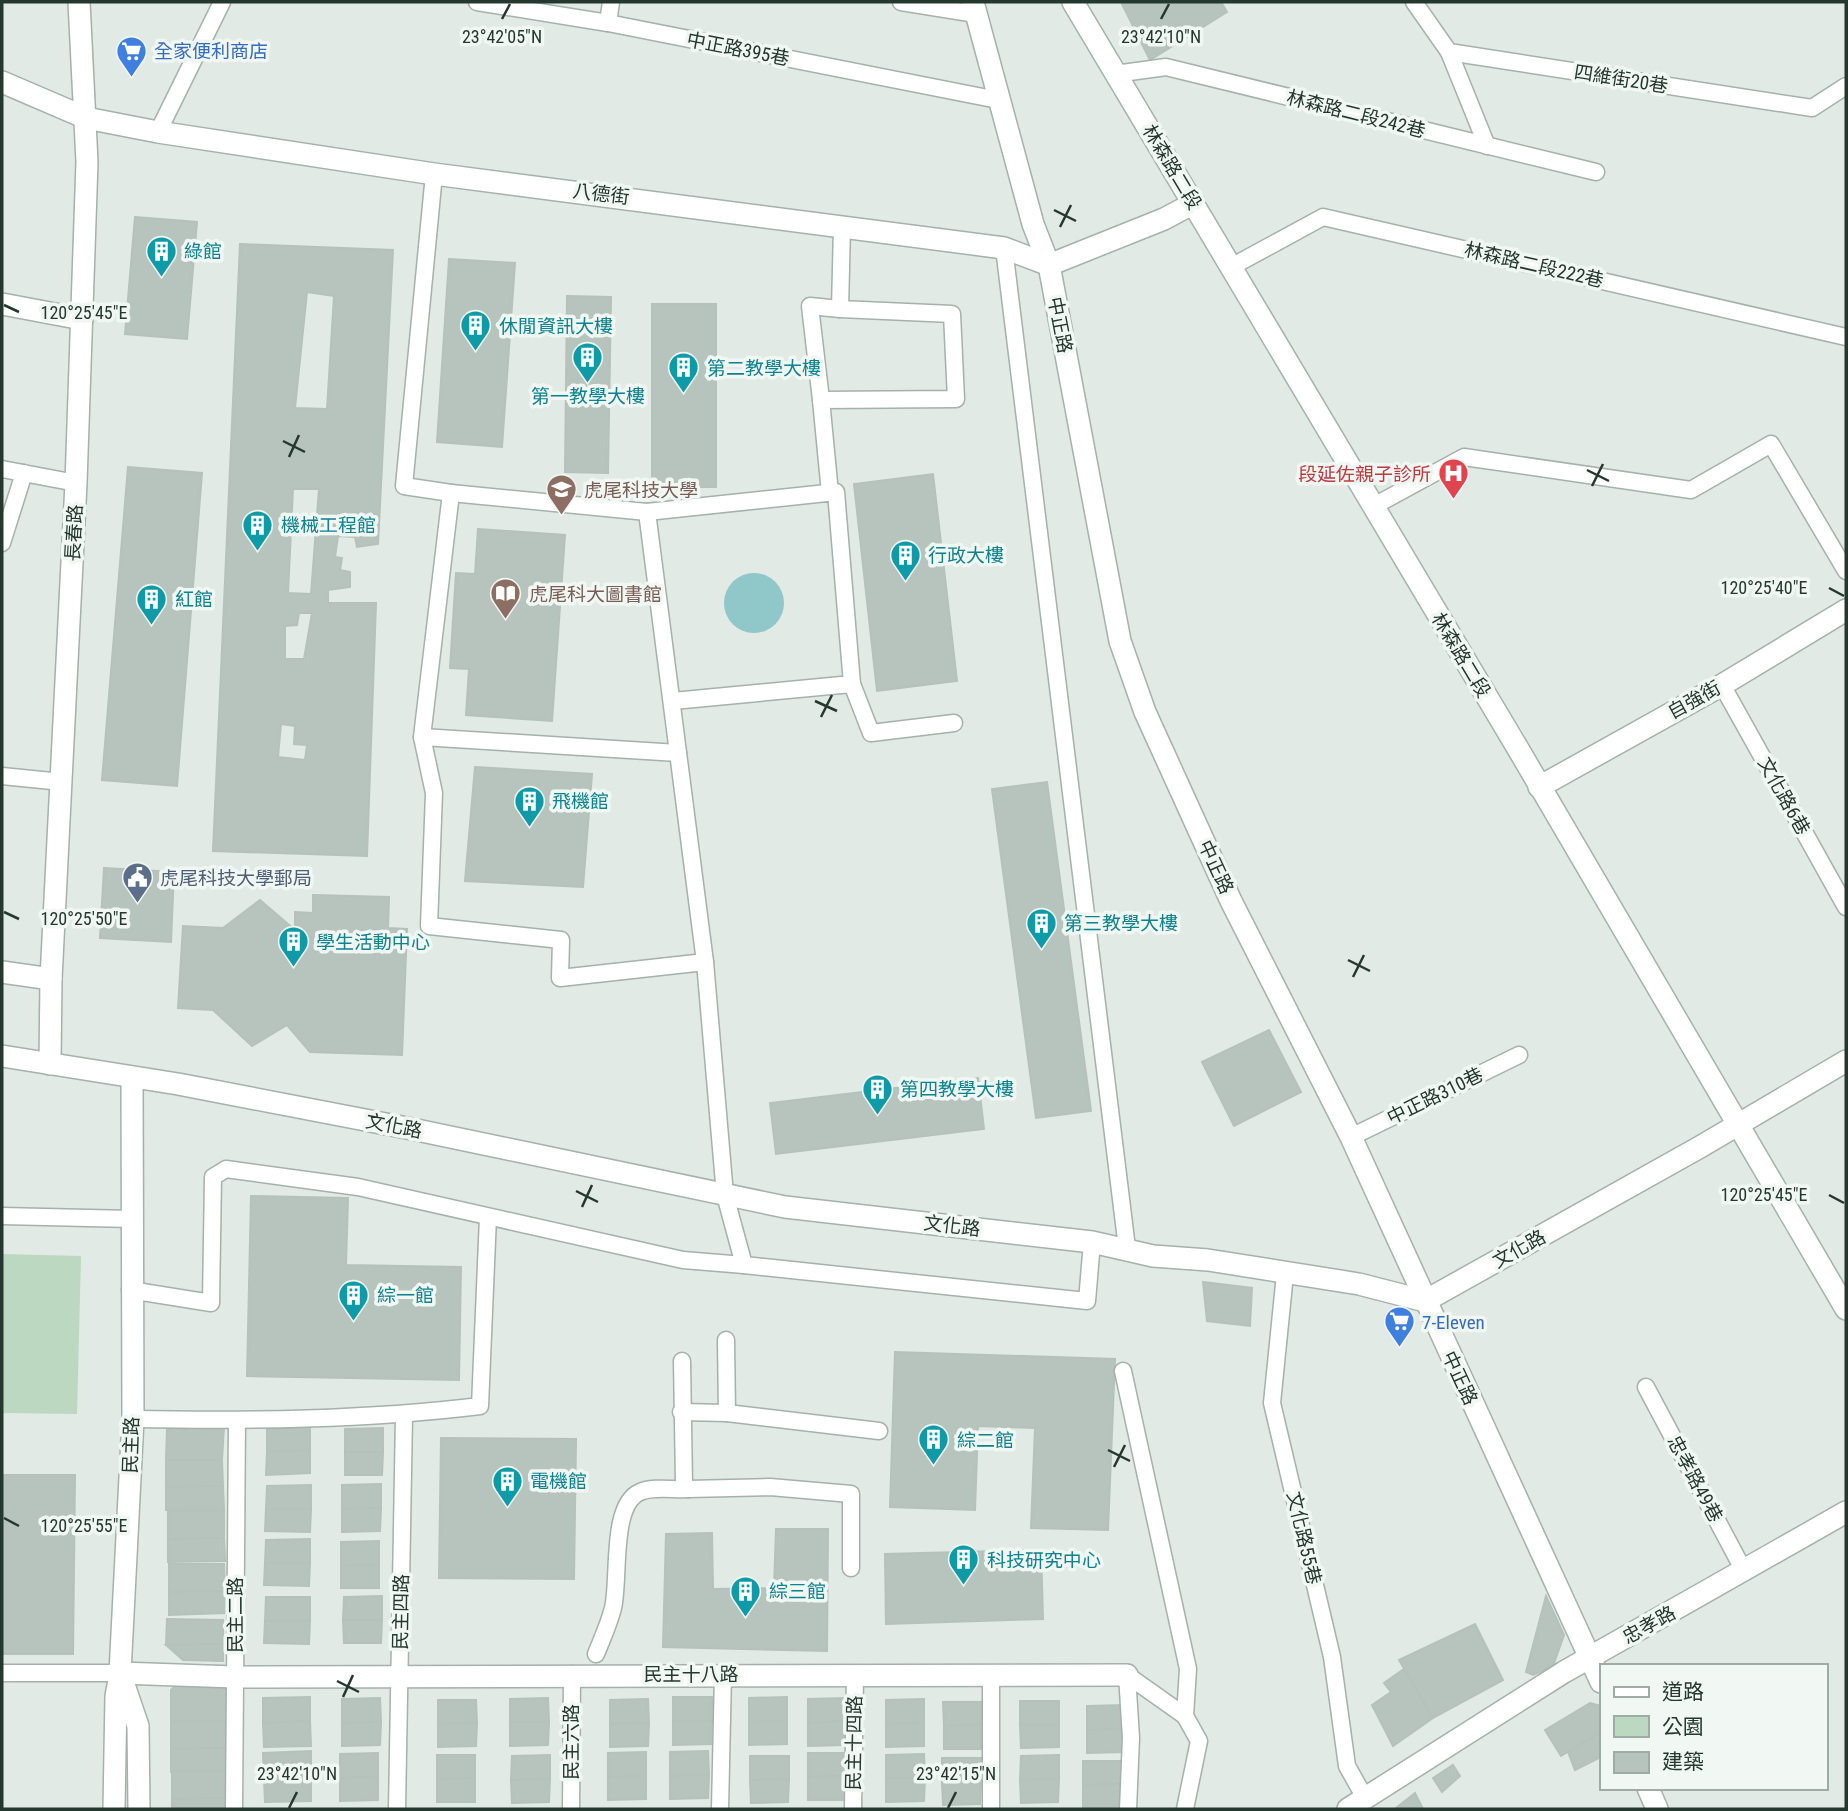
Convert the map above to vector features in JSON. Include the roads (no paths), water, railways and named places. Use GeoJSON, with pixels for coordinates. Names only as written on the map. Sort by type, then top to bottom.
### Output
{"type":"FeatureCollection","features":[{"type":"Feature","properties":{"kind":"street","name":"長春路"},"geometry":{"type":"LineString","coordinates":[[50,1064],[51,979],[82,319],[86,118],[79,2]]}},
{"type":"Feature","properties":{"kind":"street","name":"林森路二段"},"geometry":{"type":"LineString","coordinates":[[1073,2],[1846,1309]]}},
{"type":"Feature","properties":{"kind":"street","name":"中正路"},"geometry":{"type":"LineString","coordinates":[[974,8],[1033,224],[1049,265],[1120,641],[1145,712],[1231,901],[1352,1137],[1600,1680]]}},
{"type":"Feature","properties":{"kind":"street","name":"八德街"},"geometry":{"type":"LineString","coordinates":[[2,82],[86,118],[158,132],[434,174],[1004,248],[1049,265]]}},
{"type":"Feature","properties":{"kind":"street"},"geometry":{"type":"LineString","coordinates":[[1049,265],[1164,219],[1194,203]]}},
{"type":"Feature","properties":{"kind":"street"},"geometry":{"type":"LineString","coordinates":[[2,304],[82,319]]}},
{"type":"Feature","properties":{"kind":"street","name":"自強街"},"geometry":{"type":"LineString","coordinates":[[1539,787],[1722,685],[1846,610]]}},
{"type":"Feature","properties":{"kind":"street"},"geometry":{"type":"LineString","coordinates":[[2,972],[51,979]]}},
{"type":"Feature","properties":{"kind":"street","name":"文化路"},"geometry":{"type":"LineString","coordinates":[[2,1056],[412,1129],[785,1207],[1092,1242],[1153,1255],[1208,1260],[1359,1284],[1425,1301],[1846,1061]]}},
{"type":"Feature","properties":{"kind":"street","name":"民主路"},"geometry":{"type":"LineString","coordinates":[[132,1078],[130,1290],[133,1419],[120,1673],[138,1726],[139,1809]]}},
{"type":"Feature","properties":{"kind":"street","name":"忠孝路"},"geometry":{"type":"LineString","coordinates":[[1356,1804],[1591,1657],[1846,1512]]}},
{"type":"Feature","properties":{"kind":"street"},"geometry":{"type":"LineString","coordinates":[[114,1809],[116,1696],[120,1673]]}},
{"type":"Feature","properties":{"kind":"street","name":"民主十八路"},"geometry":{"type":"LineString","coordinates":[[120,1673],[234,1677],[572,1674],[1127,1675]]}},
{"type":"Feature","properties":{"kind":"street"},"geometry":{"type":"LineString","coordinates":[[1649,1790],[1657,1809]]}},
{"type":"Feature","properties":{"kind":"lane"},"geometry":{"type":"LineString","coordinates":[[158,132],[222,2]]}},
{"type":"Feature","properties":{"kind":"lane","name":"中正路395巷"},"geometry":{"type":"LineString","coordinates":[[477,2],[608,23],[998,100]]}},
{"type":"Feature","properties":{"kind":"lane"},"geometry":{"type":"LineString","coordinates":[[608,23],[611,2]]}},
{"type":"Feature","properties":{"kind":"lane"},"geometry":{"type":"LineString","coordinates":[[901,2],[974,8]]}},
{"type":"Feature","properties":{"kind":"lane"},"geometry":{"type":"LineString","coordinates":[[1414,2],[1449,52],[1487,146]]}},
{"type":"Feature","properties":{"kind":"lane","name":"四維街20巷"},"geometry":{"type":"LineString","coordinates":[[1449,52],[1812,108],[1846,86]]}},
{"type":"Feature","properties":{"kind":"lane","name":"林森路二段242巷"},"geometry":{"type":"LineString","coordinates":[[1115,74],[1166,67],[1596,172]]}},
{"type":"Feature","properties":{"kind":"lane"},"geometry":{"type":"LineString","coordinates":[[434,174],[404,486],[647,512],[836,492],[852,684],[870,733],[954,723]]}},
{"type":"Feature","properties":{"kind":"lane","name":"林森路二段222巷"},"geometry":{"type":"LineString","coordinates":[[1231,267],[1323,217],[1846,337]]}},
{"type":"Feature","properties":{"kind":"lane"},"geometry":{"type":"LineString","coordinates":[[840,309],[842,227]]}},
{"type":"Feature","properties":{"kind":"lane"},"geometry":{"type":"LineString","coordinates":[[1004,248],[1127,1248]]}},
{"type":"Feature","properties":{"kind":"lane"},"geometry":{"type":"LineString","coordinates":[[821,400],[956,399],[952,314],[810,306],[830,492]]}},
{"type":"Feature","properties":{"kind":"lane"},"geometry":{"type":"LineString","coordinates":[[1372,507],[1464,457],[1691,490],[1770,444],[1846,571]]}},
{"type":"Feature","properties":{"kind":"lane"},"geometry":{"type":"LineString","coordinates":[[2,469],[76,483]]}},
{"type":"Feature","properties":{"kind":"lane"},"geometry":{"type":"LineString","coordinates":[[2,543],[24,472]]}},
{"type":"Feature","properties":{"kind":"lane"},"geometry":{"type":"LineString","coordinates":[[451,493],[422,737],[434,793],[429,926],[561,940],[560,978],[705,962]]}},
{"type":"Feature","properties":{"kind":"lane"},"geometry":{"type":"LineString","coordinates":[[647,512],[705,962],[725,1195],[744,1265]]}},
{"type":"Feature","properties":{"kind":"lane"},"geometry":{"type":"LineString","coordinates":[[673,701],[852,684]]}},
{"type":"Feature","properties":{"kind":"lane","name":"文化路6巷"},"geometry":{"type":"LineString","coordinates":[[1722,685],[1846,907]]}},
{"type":"Feature","properties":{"kind":"lane"},"geometry":{"type":"LineString","coordinates":[[422,737],[678,753]]}},
{"type":"Feature","properties":{"kind":"lane"},"geometry":{"type":"LineString","coordinates":[[2,776],[62,782]]}},
{"type":"Feature","properties":{"kind":"lane","name":"中正路310巷"},"geometry":{"type":"LineString","coordinates":[[1352,1137],[1519,1055]]}},
{"type":"Feature","properties":{"kind":"lane"},"geometry":{"type":"LineString","coordinates":[[130,1290],[211,1303],[212,1177],[226,1169],[358,1188],[683,1260],[1087,1301],[1092,1242]]}},
{"type":"Feature","properties":{"kind":"lane"},"geometry":{"type":"LineString","coordinates":[[2,1216],[132,1219]]}},
{"type":"Feature","properties":{"kind":"lane"},"geometry":{"type":"LineString","coordinates":[[133,1419],[237,1421],[404,1416],[480,1406],[488,1217]]}},
{"type":"Feature","properties":{"kind":"lane","name":"文化路55巷"},"geometry":{"type":"LineString","coordinates":[[1285,1274],[1272,1402],[1332,1657],[1347,1766],[1356,1804]]}},
{"type":"Feature","properties":{"kind":"lane"},"geometry":{"type":"LineString","coordinates":[[726,1340],[727,1413]]}},
{"type":"Feature","properties":{"kind":"lane"},"geometry":{"type":"LineString","coordinates":[[682,1361],[683,1477],[688,1489]]}},
{"type":"Feature","properties":{"kind":"lane"},"geometry":{"type":"LineString","coordinates":[[1122,1371],[1188,1669],[1185,1716]]}},
{"type":"Feature","properties":{"kind":"lane","name":"忠孝路49巷"},"geometry":{"type":"LineString","coordinates":[[1646,1387],[1744,1571]]}},
{"type":"Feature","properties":{"kind":"lane"},"geometry":{"type":"LineString","coordinates":[[681,1412],[727,1413],[878,1431]]}},
{"type":"Feature","properties":{"kind":"lane","name":"民主四路"},"geometry":{"type":"LineString","coordinates":[[397,1809],[404,1416]]}},
{"type":"Feature","properties":{"kind":"lane","name":"民主二路"},"geometry":{"type":"LineString","coordinates":[[234,1809],[237,1421]]}},
{"type":"Feature","properties":{"kind":"lane"},"geometry":{"type":"LineString","coordinates":[[596,1654],[613,1610],[621,1521],[625,1506],[635,1495],[646,1490],[770,1487],[851,1493],[851,1568]]}},
{"type":"Feature","properties":{"kind":"lane"},"geometry":{"type":"LineString","coordinates":[[2,1673],[120,1673]]}},
{"type":"Feature","properties":{"kind":"lane","name":"民主六路"},"geometry":{"type":"LineString","coordinates":[[571,1809],[572,1674]]}},
{"type":"Feature","properties":{"kind":"lane"},"geometry":{"type":"LineString","coordinates":[[720,1809],[723,1674]]}},
{"type":"Feature","properties":{"kind":"lane"},"geometry":{"type":"LineString","coordinates":[[991,1674],[991,1809]]}},
{"type":"Feature","properties":{"kind":"lane"},"geometry":{"type":"LineString","coordinates":[[1127,1675],[1185,1716],[1199,1741],[1185,1809]]}},
{"type":"Feature","properties":{"kind":"lane"},"geometry":{"type":"LineString","coordinates":[[1127,1675],[1131,1738],[1128,1809]]}},
{"type":"Feature","properties":{"kind":"lane","name":"民主十四路"},"geometry":{"type":"LineString","coordinates":[[853,1809],[855,1676]]}},
{"type":"Feature","properties":{"kind":"water"},"geometry":{"type":"Polygon","coordinates":[[[748,573],[760,573],[779,586],[784,603],[782,615],[771,628],[760,633],[748,633],[729,620],[724,609],[724,597],[737,578],[748,573]]]}},
{"type":"Feature","properties":{"kind":"place","name":"全家便利商店"},"geometry":{"type":"Point","coordinates":[131,78]}},
{"type":"Feature","properties":{"kind":"place","name":"綠館"},"geometry":{"type":"Point","coordinates":[161,278]}},
{"type":"Feature","properties":{"kind":"place","name":"休閒資訊大樓"},"geometry":{"type":"Point","coordinates":[476,353]}},
{"type":"Feature","properties":{"kind":"place","name":"第一教學大樓"},"geometry":{"type":"Point","coordinates":[588,384]}},
{"type":"Feature","properties":{"kind":"place","name":"第二教學大樓"},"geometry":{"type":"Point","coordinates":[684,395]}},
{"type":"Feature","properties":{"kind":"place","name":"段延佐親子診所"},"geometry":{"type":"Point","coordinates":[1454,501]}},
{"type":"Feature","properties":{"kind":"place","name":"虎尾科技大學"},"geometry":{"type":"Point","coordinates":[561,517]}},
{"type":"Feature","properties":{"kind":"place","name":"機械工程館"},"geometry":{"type":"Point","coordinates":[258,552]}},
{"type":"Feature","properties":{"kind":"place","name":"行政大樓"},"geometry":{"type":"Point","coordinates":[905,582]}},
{"type":"Feature","properties":{"kind":"place","name":"虎尾科大圖書館"},"geometry":{"type":"Point","coordinates":[506,621]}},
{"type":"Feature","properties":{"kind":"place","name":"紅館"},"geometry":{"type":"Point","coordinates":[152,626]}},
{"type":"Feature","properties":{"kind":"place","name":"飛機館"},"geometry":{"type":"Point","coordinates":[529,828]}},
{"type":"Feature","properties":{"kind":"place","name":"虎尾科技大學郵局"},"geometry":{"type":"Point","coordinates":[137,905]}},
{"type":"Feature","properties":{"kind":"place","name":"第三教學大樓"},"geometry":{"type":"Point","coordinates":[1041,950]}},
{"type":"Feature","properties":{"kind":"place","name":"學生活動中心"},"geometry":{"type":"Point","coordinates":[293,969]}},
{"type":"Feature","properties":{"kind":"place","name":"第四教學大樓"},"geometry":{"type":"Point","coordinates":[877,1116]}},
{"type":"Feature","properties":{"kind":"place","name":"綜一館"},"geometry":{"type":"Point","coordinates":[354,1322]}},
{"type":"Feature","properties":{"kind":"place","name":"7-Eleven"},"geometry":{"type":"Point","coordinates":[1399,1349]}},
{"type":"Feature","properties":{"kind":"place","name":"綜二館"},"geometry":{"type":"Point","coordinates":[934,1467]}},
{"type":"Feature","properties":{"kind":"place","name":"電機館"},"geometry":{"type":"Point","coordinates":[507,1508]}},
{"type":"Feature","properties":{"kind":"place","name":"科技研究中心"},"geometry":{"type":"Point","coordinates":[964,1587]}},
{"type":"Feature","properties":{"kind":"place","name":"綜三館"},"geometry":{"type":"Point","coordinates":[746,1618]}}]}
